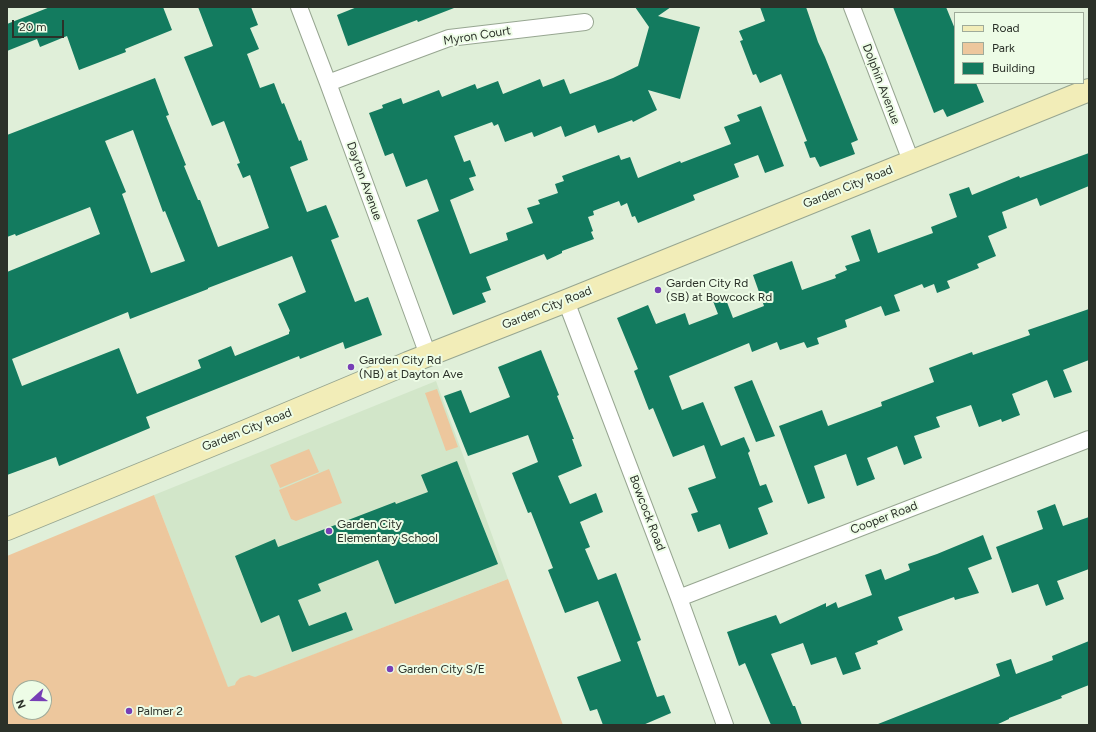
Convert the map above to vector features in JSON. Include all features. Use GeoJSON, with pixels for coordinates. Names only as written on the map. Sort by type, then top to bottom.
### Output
{"type":"FeatureCollection","features":[{"type":"Feature","properties":{"kind":"street","name":"Dayton Avenue"},"geometry":{"type":"LineString","coordinates":[[299,7],[428,355]]}},
{"type":"Feature","properties":{"kind":"street","name":"Dolphin Avenue"},"geometry":{"type":"LineString","coordinates":[[852,7],[911,161]]}},
{"type":"Feature","properties":{"kind":"street","name":"Myron Court"},"geometry":{"type":"LineString","coordinates":[[328,84],[449,38],[585,22]]}},
{"type":"Feature","properties":{"kind":"street","name":"Garden City Road"},"geometry":{"type":"LineString","coordinates":[[7,529],[428,355],[566,301],[1089,90]]}},
{"type":"Feature","properties":{"kind":"street","name":"Bowcock Road"},"geometry":{"type":"LineString","coordinates":[[566,301],[726,725]]}},
{"type":"Feature","properties":{"kind":"street","name":"Cooper Road"},"geometry":{"type":"LineString","coordinates":[[679,598],[1089,439]]}},
{"type":"Feature","properties":{"kind":"shaded area","name":"Garden City Elementary School"},"geometry":{"type":"Polygon","coordinates":[[[436,381],[508,579],[228,688],[154,495],[436,381]]]}},
{"type":"Feature","properties":{"kind":"green space"},"geometry":{"type":"Polygon","coordinates":[[[437,389],[458,447],[446,451],[425,393],[437,389]]]}},
{"type":"Feature","properties":{"kind":"green space"},"geometry":{"type":"Polygon","coordinates":[[[309,449],[319,472],[280,488],[270,465],[309,449]]]}},
{"type":"Feature","properties":{"kind":"green space"},"geometry":{"type":"Polygon","coordinates":[[[329,469],[342,503],[296,521],[291,519],[279,490],[329,469]]]}},
{"type":"Feature","properties":{"kind":"green space"},"geometry":{"type":"Polygon","coordinates":[[[154,495],[228,687],[235,685],[240,678],[249,675],[255,677],[508,579],[563,725],[7,725],[7,556],[154,495]]]}},
{"type":"Feature","properties":{"kind":"building"},"geometry":{"type":"Polygon","coordinates":[[[50,7],[163,7],[172,30],[125,49],[126,52],[79,70],[67,36],[40,47],[37,39],[7,51],[7,24],[50,7]]]}},
{"type":"Feature","properties":{"kind":"building"},"geometry":{"type":"Polygon","coordinates":[[[198,7],[251,7],[258,25],[250,28],[259,49],[247,54],[260,88],[274,83],[282,104],[284,103],[299,141],[301,140],[308,160],[290,167],[307,212],[326,205],[339,237],[331,240],[355,302],[368,297],[382,335],[345,349],[343,342],[300,359],[299,356],[146,417],[150,428],[59,466],[56,457],[7,475],[7,272],[100,234],[90,207],[16,236],[15,234],[7,237],[7,135],[155,78],[169,115],[166,116],[186,165],[184,166],[198,200],[200,200],[218,247],[269,228],[250,175],[243,178],[237,164],[240,163],[224,121],[212,126],[184,57],[213,46],[198,7]],[[133,130],[105,141],[126,192],[122,194],[151,273],[185,261],[165,211],[163,212],[133,130]],[[292,256],[130,319],[128,312],[12,359],[22,386],[119,348],[137,394],[201,368],[198,360],[231,346],[235,356],[289,334],[290,331],[278,304],[306,292],[292,256]]]}},
{"type":"Feature","properties":{"kind":"building"},"geometry":{"type":"Polygon","coordinates":[[[357,7],[454,8],[348,46],[337,15],[357,7]]]}},
{"type":"Feature","properties":{"kind":"building"},"geometry":{"type":"Polygon","coordinates":[[[635,7],[671,7],[658,16],[700,27],[680,99],[648,90],[657,110],[633,122],[632,120],[598,133],[595,125],[565,137],[561,126],[534,137],[532,132],[505,142],[498,124],[494,126],[492,122],[454,136],[464,162],[470,160],[476,176],[469,178],[474,190],[450,200],[470,254],[508,240],[506,233],[533,223],[527,208],[540,204],[538,200],[558,193],[555,184],[564,181],[562,176],[619,155],[621,160],[630,157],[638,178],[680,161],[681,163],[731,144],[724,127],[740,121],[737,115],[761,106],[784,166],[765,173],[758,155],[734,164],[739,177],[693,195],[695,200],[638,223],[635,216],[632,217],[627,203],[621,206],[619,201],[593,211],[594,215],[588,217],[594,239],[562,251],[562,253],[547,260],[544,254],[486,277],[491,290],[482,293],[486,302],[453,315],[417,220],[439,211],[427,179],[406,187],[393,153],[385,156],[369,113],[383,108],[382,105],[401,98],[403,104],[439,90],[442,97],[475,84],[477,89],[498,81],[503,94],[540,79],[543,87],[564,79],[570,94],[613,78],[638,66],[649,27],[635,7]]]}},
{"type":"Feature","properties":{"kind":"building"},"geometry":{"type":"Polygon","coordinates":[[[760,7],[806,7],[818,42],[858,140],[851,143],[855,154],[820,167],[815,157],[810,158],[804,142],[807,141],[781,74],[760,83],[756,74],[753,75],[740,41],[743,40],[739,31],[765,21],[760,7]]]}},
{"type":"Feature","properties":{"kind":"building"},"geometry":{"type":"Polygon","coordinates":[[[893,7],[946,7],[954,27],[954,84],[976,84],[984,102],[947,117],[943,109],[934,113],[893,7]]]}},
{"type":"Feature","properties":{"kind":"building"},"geometry":{"type":"Polygon","coordinates":[[[1089,153],[1089,186],[1040,206],[1037,198],[1002,212],[1007,228],[988,236],[996,256],[977,264],[979,268],[947,281],[950,288],[937,293],[934,284],[924,288],[922,284],[894,295],[900,311],[885,316],[881,306],[845,320],[847,327],[817,338],[819,344],[807,348],[804,342],[780,350],[777,342],[752,352],[749,343],[669,376],[682,410],[703,402],[721,446],[744,437],[750,451],[748,453],[760,486],[766,484],[773,502],[758,508],[768,534],[729,549],[720,524],[698,532],[691,514],[698,512],[688,488],[716,478],[704,445],[673,457],[653,408],[649,410],[634,371],[638,369],[617,318],[648,305],[656,324],[685,313],[689,325],[718,314],[713,301],[725,297],[733,318],[764,306],[753,275],[792,261],[802,290],[836,278],[835,275],[847,270],[845,266],[860,261],[851,236],[870,229],[878,253],[933,233],[931,227],[957,217],[949,194],[969,187],[972,195],[1019,176],[1020,178],[1089,153]]]}},
{"type":"Feature","properties":{"kind":"building"},"geometry":{"type":"Polygon","coordinates":[[[1089,309],[1089,360],[1063,370],[1072,392],[1054,398],[1047,380],[1012,394],[1020,415],[1002,422],[1001,419],[979,427],[971,405],[936,417],[940,427],[914,436],[922,458],[904,465],[897,446],[867,458],[875,479],[857,486],[846,454],[814,466],[825,498],[808,504],[779,426],[822,410],[828,426],[882,406],[881,402],[934,382],[929,368],[972,352],[973,355],[1030,335],[1028,330],[1089,309]]]}},
{"type":"Feature","properties":{"kind":"building"},"geometry":{"type":"Polygon","coordinates":[[[541,350],[559,395],[557,396],[574,439],[572,439],[582,466],[558,476],[570,504],[596,493],[603,512],[580,522],[590,547],[585,549],[598,580],[616,573],[641,640],[637,642],[657,697],[664,695],[671,713],[643,725],[603,725],[597,709],[590,711],[577,677],[621,661],[598,601],[565,613],[548,570],[553,568],[531,512],[528,513],[512,473],[538,462],[528,435],[468,456],[444,396],[461,390],[470,413],[510,397],[498,367],[541,350]]]}},
{"type":"Feature","properties":{"kind":"building"},"geometry":{"type":"Polygon","coordinates":[[[752,380],[775,436],[756,442],[734,387],[752,380]]]}},
{"type":"Feature","properties":{"kind":"building"},"geometry":{"type":"Polygon","coordinates":[[[457,461],[498,564],[395,604],[378,560],[318,584],[321,591],[298,600],[309,626],[346,612],[353,630],[292,652],[279,615],[261,623],[235,556],[275,539],[278,547],[395,502],[396,504],[428,492],[421,475],[457,461]]]}},
{"type":"Feature","properties":{"kind":"building"},"geometry":{"type":"Polygon","coordinates":[[[1055,504],[1063,526],[1089,517],[1089,569],[1057,581],[1064,599],[1046,606],[1038,584],[1012,593],[996,547],[1043,529],[1037,511],[1055,504]]]}},
{"type":"Feature","properties":{"kind":"building"},"geometry":{"type":"Polygon","coordinates":[[[983,535],[992,559],[968,568],[979,593],[955,600],[954,597],[898,617],[903,630],[877,641],[878,644],[855,653],[861,669],[843,675],[836,657],[811,665],[803,643],[771,654],[802,725],[771,725],[745,663],[739,666],[727,632],[776,615],[780,624],[826,603],[826,607],[836,602],[838,608],[872,595],[865,575],[881,569],[885,580],[910,570],[908,564],[983,535]]]}},
{"type":"Feature","properties":{"kind":"building"},"geometry":{"type":"Polygon","coordinates":[[[1089,641],[1089,685],[1061,696],[1062,698],[1009,718],[996,725],[878,725],[1000,676],[996,664],[1011,659],[1016,674],[1053,660],[1052,656],[1089,641]]]}},
{"type":"Feature","properties":{"kind":"place","name":"Garden City Rd (SB) at Bowcock Rd"},"geometry":{"type":"Point","coordinates":[658,290]}},
{"type":"Feature","properties":{"kind":"place","name":"Garden City Rd (NB) at Dayton Ave"},"geometry":{"type":"Point","coordinates":[351,367]}},
{"type":"Feature","properties":{"kind":"place","name":"Garden City Elementary School"},"geometry":{"type":"Point","coordinates":[329,531]}},
{"type":"Feature","properties":{"kind":"place","name":"Garden City S/E"},"geometry":{"type":"Point","coordinates":[390,669]}},
{"type":"Feature","properties":{"kind":"place","name":"Palmer 2"},"geometry":{"type":"Point","coordinates":[129,711]}}]}
